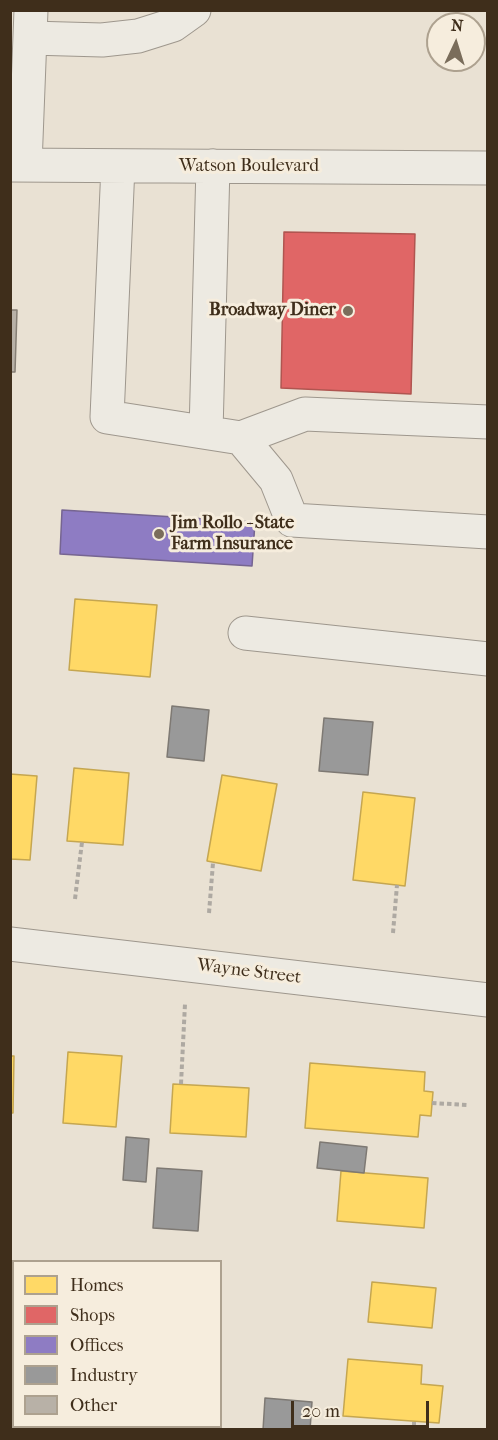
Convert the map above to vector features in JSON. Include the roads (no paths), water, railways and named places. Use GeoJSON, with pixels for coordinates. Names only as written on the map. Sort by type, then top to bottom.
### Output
{"type":"FeatureCollection","features":[{"type":"Feature","properties":{"kind":"street"},"geometry":{"type":"LineString","coordinates":[[18,165],[31,24],[102,40],[138,36],[173,25],[194,10]]}},
{"type":"Feature","properties":{"kind":"street","name":"Watson Boulevard"},"geometry":{"type":"LineString","coordinates":[[18,165],[488,168]]}},
{"type":"Feature","properties":{"kind":"street"},"geometry":{"type":"LineString","coordinates":[[118,166],[107,417],[242,438],[305,414],[488,422]]}},
{"type":"Feature","properties":{"kind":"street"},"geometry":{"type":"LineString","coordinates":[[206,432],[213,166]]}},
{"type":"Feature","properties":{"kind":"street"},"geometry":{"type":"LineString","coordinates":[[242,438],[276,480],[292,520],[488,532]]}},
{"type":"Feature","properties":{"kind":"street"},"geometry":{"type":"LineString","coordinates":[[245,633],[488,658]]}},
{"type":"Feature","properties":{"kind":"street","name":"Wayne Street"},"geometry":{"type":"LineString","coordinates":[[10,944],[488,1000]]}},
{"type":"Feature","properties":{"kind":"place","name":"Broadway Diner"},"geometry":{"type":"Point","coordinates":[348,311]}},
{"type":"Feature","properties":{"kind":"place","name":"Jim Rollo - State Farm Insurance"},"geometry":{"type":"Point","coordinates":[159,534]}}]}
